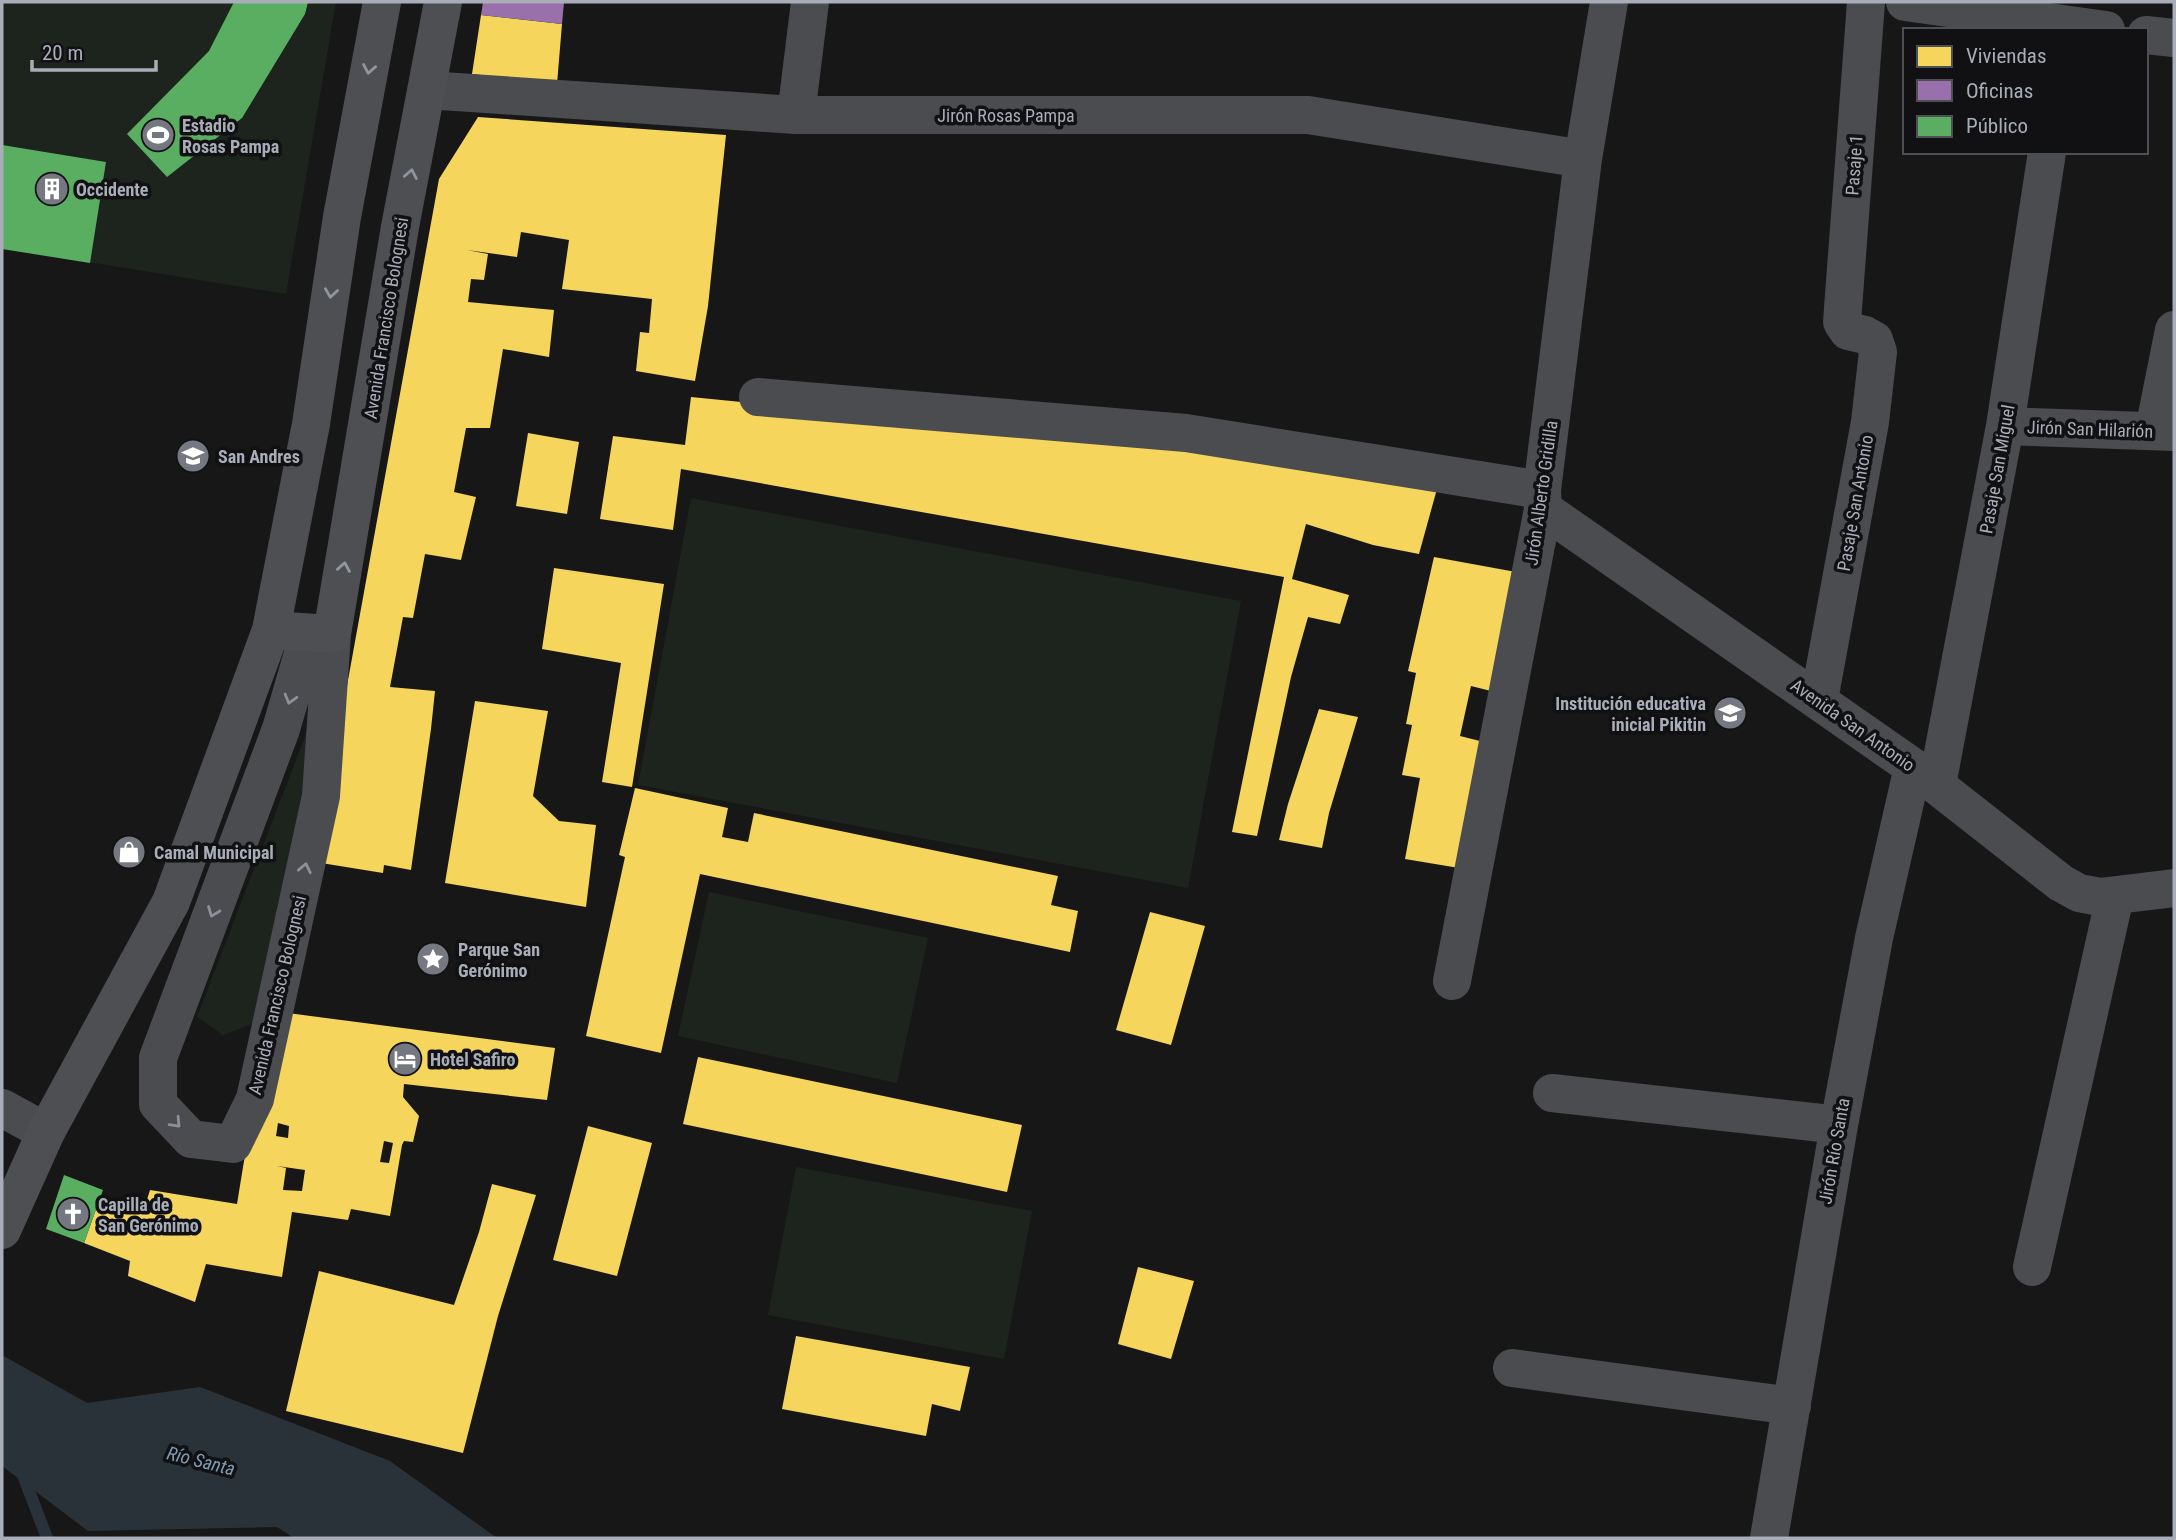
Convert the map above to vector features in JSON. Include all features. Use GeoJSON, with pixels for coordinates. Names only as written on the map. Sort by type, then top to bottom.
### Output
{"type":"FeatureCollection","features":[{"type":"Feature","properties":{"kind":"main road"},"geometry":{"type":"LineString","coordinates":[[2,1230],[46,1132],[171,902],[271,630],[312,424],[342,217],[382,2]]}},
{"type":"Feature","properties":{"kind":"main road","name":"Avenida Francisco Bolognesi"},"geometry":{"type":"LineString","coordinates":[[321,634],[367,433],[400,227],[443,2]]}},
{"type":"Feature","properties":{"kind":"main road"},"geometry":{"type":"LineString","coordinates":[[342,217],[400,227]]}},
{"type":"Feature","properties":{"kind":"main road"},"geometry":{"type":"LineString","coordinates":[[312,424],[367,433]]}},
{"type":"Feature","properties":{"kind":"main road"},"geometry":{"type":"LineString","coordinates":[[271,630],[321,634]]}},
{"type":"Feature","properties":{"kind":"street"},"geometry":{"type":"LineString","coordinates":[[796,115],[810,2]]}},
{"type":"Feature","properties":{"kind":"street","name":"Jirón Alberto Gridilla"},"geometry":{"type":"LineString","coordinates":[[1452,982],[1543,499],[1583,159],[1609,2]]}},
{"type":"Feature","properties":{"kind":"street","name":"Pasaje 1"},"geometry":{"type":"LineString","coordinates":[[1844,328],[1842,317],[1866,2]]}},
{"type":"Feature","properties":{"kind":"street"},"geometry":{"type":"LineString","coordinates":[[1905,2],[2055,19],[2097,28]]}},
{"type":"Feature","properties":{"kind":"street"},"geometry":{"type":"LineString","coordinates":[[2148,35],[2174,38]]}},
{"type":"Feature","properties":{"kind":"street","name":"Jirón Rosas Pampa"},"geometry":{"type":"LineString","coordinates":[[427,90],[796,115],[1308,115],[1583,159]]}},
{"type":"Feature","properties":{"kind":"street","name":"Pasaje San Miguel"},"geometry":{"type":"LineString","coordinates":[[1925,776],[2005,426],[2047,154]]}},
{"type":"Feature","properties":{"kind":"street","name":"Pasaje San Antonio"},"geometry":{"type":"LineString","coordinates":[[1818,700],[1870,422],[1878,352],[1874,340],[1844,328]]}},
{"type":"Feature","properties":{"kind":"street"},"geometry":{"type":"LineString","coordinates":[[2164,431],[2174,330]]}},
{"type":"Feature","properties":{"kind":"street"},"geometry":{"type":"LineString","coordinates":[[758,397],[1186,433],[1543,499]]}},
{"type":"Feature","properties":{"kind":"street","name":"Jirón San Hilarión"},"geometry":{"type":"LineString","coordinates":[[2005,426],[2164,431]]}},
{"type":"Feature","properties":{"kind":"street","name":"Avenida San Antonio"},"geometry":{"type":"LineString","coordinates":[[1543,499],[1925,776],[2061,883],[2079,893],[2099,897],[2174,888]]}},
{"type":"Feature","properties":{"kind":"street","name":"Avenida Francisco Bolognesi"},"geometry":{"type":"LineString","coordinates":[[321,634],[321,796],[255,1099],[233,1144],[191,1139],[158,1104],[158,1058],[281,729],[321,634]]}},
{"type":"Feature","properties":{"kind":"street","name":"Jirón Río Santa"},"geometry":{"type":"LineString","coordinates":[[1769,1538],[1839,1125],[1874,938],[1925,776]]}},
{"type":"Feature","properties":{"kind":"street"},"geometry":{"type":"LineString","coordinates":[[2032,1267],[2115,896]]}},
{"type":"Feature","properties":{"kind":"street"},"geometry":{"type":"LineString","coordinates":[[1552,1093],[1839,1125]]}},
{"type":"Feature","properties":{"kind":"street"},"geometry":{"type":"LineString","coordinates":[[2,1108],[46,1132]]}},
{"type":"Feature","properties":{"kind":"street"},"geometry":{"type":"LineString","coordinates":[[1512,1368],[1792,1406]]}},
{"type":"Feature","properties":{"kind":"shaded area","name":"Estadio Rosas Pampa"},"geometry":{"type":"Polygon","coordinates":[[[2,2],[336,2],[286,294],[2,248],[2,2]]]}},
{"type":"Feature","properties":{"kind":"shaded area"},"geometry":{"type":"Polygon","coordinates":[[[691,498],[1241,601],[1188,888],[638,785],[691,498]]]}},
{"type":"Feature","properties":{"kind":"shaded area"},"geometry":{"type":"Polygon","coordinates":[[[311,721],[297,844],[252,1024],[223,1035],[197,1017],[311,721]]]}},
{"type":"Feature","properties":{"kind":"shaded area"},"geometry":{"type":"Polygon","coordinates":[[[709,892],[928,938],[897,1083],[678,1036],[709,892]]]}},
{"type":"Feature","properties":{"kind":"shaded area"},"geometry":{"type":"Polygon","coordinates":[[[796,1167],[1032,1211],[1004,1359],[768,1315],[796,1167]]]}},
{"type":"Feature","properties":{"kind":"water","name":"Río Santa"},"geometry":{"type":"Polygon","coordinates":[[[2,1355],[87,1403],[200,1387],[390,1461],[497,1538],[294,1538],[277,1527],[88,1531],[2,1466],[2,1355]]]}},
{"type":"Feature","properties":{"kind":"building: Viviendas"},"geometry":{"type":"Polygon","coordinates":[[[481,15],[562,24],[557,84],[472,74],[481,15]]]}},
{"type":"Feature","properties":{"kind":"building: Viviendas"},"geometry":{"type":"Polygon","coordinates":[[[478,117],[726,135],[708,306],[695,381],[636,371],[640,332],[649,333],[652,299],[562,289],[569,240],[521,232],[517,257],[467,250],[488,254],[484,280],[471,279],[468,302],[554,310],[549,357],[503,349],[490,428],[466,428],[454,492],[476,497],[461,560],[425,554],[413,618],[403,617],[390,687],[435,691],[411,870],[384,865],[383,873],[315,862],[439,179],[478,117]]]}},
{"type":"Feature","properties":{"kind":"building: Viviendas"},"geometry":{"type":"Polygon","coordinates":[[[691,397],[1440,478],[1419,554],[1373,545],[1306,524],[1292,579],[1349,595],[1340,624],[1308,617],[1291,677],[1257,836],[1232,832],[1284,577],[681,469],[673,530],[600,519],[613,436],[685,445],[691,397]]]}},
{"type":"Feature","properties":{"kind":"building: Viviendas"},"geometry":{"type":"Polygon","coordinates":[[[528,433],[579,442],[567,514],[516,506],[528,433]]]}},
{"type":"Feature","properties":{"kind":"building: Viviendas"},"geometry":{"type":"Polygon","coordinates":[[[1434,557],[1516,572],[1491,691],[1471,686],[1460,736],[1484,742],[1459,868],[1405,859],[1420,778],[1402,775],[1412,725],[1406,724],[1416,673],[1408,671],[1434,557]]]}},
{"type":"Feature","properties":{"kind":"building: Viviendas"},"geometry":{"type":"Polygon","coordinates":[[[554,568],[664,584],[632,787],[602,782],[621,663],[542,649],[554,568]]]}},
{"type":"Feature","properties":{"kind":"building: Viviendas"},"geometry":{"type":"Polygon","coordinates":[[[475,701],[548,711],[533,796],[559,821],[596,825],[586,907],[445,883],[475,701]]]}},
{"type":"Feature","properties":{"kind":"building: Viviendas"},"geometry":{"type":"Polygon","coordinates":[[[1319,709],[1358,717],[1329,813],[1322,848],[1279,840],[1319,709]]]}},
{"type":"Feature","properties":{"kind":"building: Viviendas"},"geometry":{"type":"Polygon","coordinates":[[[635,788],[728,808],[722,837],[748,842],[754,813],[1058,876],[1051,905],[1078,911],[1070,952],[700,874],[661,1053],[586,1036],[625,857],[619,855],[635,788]]]}},
{"type":"Feature","properties":{"kind":"building: Viviendas"},"geometry":{"type":"Polygon","coordinates":[[[1150,912],[1205,926],[1171,1045],[1116,1030],[1150,912]]]}},
{"type":"Feature","properties":{"kind":"building: Viviendas"},"geometry":{"type":"Polygon","coordinates":[[[280,1012],[555,1048],[547,1100],[404,1084],[403,1097],[419,1116],[413,1142],[404,1141],[402,1145],[390,1216],[351,1209],[348,1220],[292,1212],[282,1277],[206,1264],[195,1302],[128,1276],[130,1261],[84,1243],[100,1198],[143,1213],[150,1190],[237,1204],[244,1161],[280,1012]],[[278,1123],[276,1136],[288,1138],[289,1126],[278,1123]],[[384,1141],[380,1162],[389,1163],[393,1143],[384,1141]],[[277,1166],[286,1168],[283,1190],[302,1191],[305,1170],[277,1166]]]}},
{"type":"Feature","properties":{"kind":"building: Viviendas"},"geometry":{"type":"Polygon","coordinates":[[[698,1057],[1022,1125],[1007,1192],[683,1124],[698,1057]]]}},
{"type":"Feature","properties":{"kind":"building: Viviendas"},"geometry":{"type":"Polygon","coordinates":[[[588,1126],[652,1143],[617,1276],[553,1260],[588,1126]]]}},
{"type":"Feature","properties":{"kind":"building: Viviendas"},"geometry":{"type":"Polygon","coordinates":[[[492,1184],[536,1195],[498,1316],[463,1453],[286,1411],[319,1271],[454,1305],[492,1184]]]}},
{"type":"Feature","properties":{"kind":"building: Viviendas"},"geometry":{"type":"Polygon","coordinates":[[[1138,1267],[1194,1281],[1171,1359],[1118,1344],[1138,1267]]]}},
{"type":"Feature","properties":{"kind":"building: Viviendas"},"geometry":{"type":"Polygon","coordinates":[[[796,1336],[970,1367],[960,1411],[932,1404],[926,1436],[782,1409],[796,1336]]]}},
{"type":"Feature","properties":{"kind":"building: Oficinas"},"geometry":{"type":"Polygon","coordinates":[[[483,2],[564,2],[562,24],[481,15],[483,2]]]}},
{"type":"Feature","properties":{"kind":"building: Público"},"geometry":{"type":"Polygon","coordinates":[[[234,2],[308,2],[305,14],[242,118],[167,177],[127,134],[209,51],[234,2]]]}},
{"type":"Feature","properties":{"kind":"building: Público","name":"Occidente"},"geometry":{"type":"Polygon","coordinates":[[[2,145],[106,162],[90,263],[2,249],[2,145]]]}},
{"type":"Feature","properties":{"kind":"building: Público","name":"Capilla de San Gerónimo"},"geometry":{"type":"Polygon","coordinates":[[[64,1175],[103,1190],[84,1243],[46,1229],[64,1175]]]}},
{"type":"Feature","properties":{"kind":"waterway"},"geometry":{"type":"LineString","coordinates":[[21,1470],[47,1538]]}},
{"type":"Feature","properties":{"kind":"place","name":"Estadio Rosas Pampa"},"geometry":{"type":"Point","coordinates":[158,135]}},
{"type":"Feature","properties":{"kind":"place","name":"Occidente"},"geometry":{"type":"Point","coordinates":[52,189]}},
{"type":"Feature","properties":{"kind":"place","name":"San Andres"},"geometry":{"type":"Point","coordinates":[193,456]}},
{"type":"Feature","properties":{"kind":"place","name":"Institución educativa inicial Pikitin"},"geometry":{"type":"Point","coordinates":[1730,713]}},
{"type":"Feature","properties":{"kind":"place","name":"Camal Municipal"},"geometry":{"type":"Point","coordinates":[129,852]}},
{"type":"Feature","properties":{"kind":"place","name":"Parque San Gerónimo"},"geometry":{"type":"Point","coordinates":[433,959]}},
{"type":"Feature","properties":{"kind":"place","name":"Hotel Safiro"},"geometry":{"type":"Point","coordinates":[405,1059]}},
{"type":"Feature","properties":{"kind":"place","name":"Capilla de San Gerónimo"},"geometry":{"type":"Point","coordinates":[73,1214]}}]}
